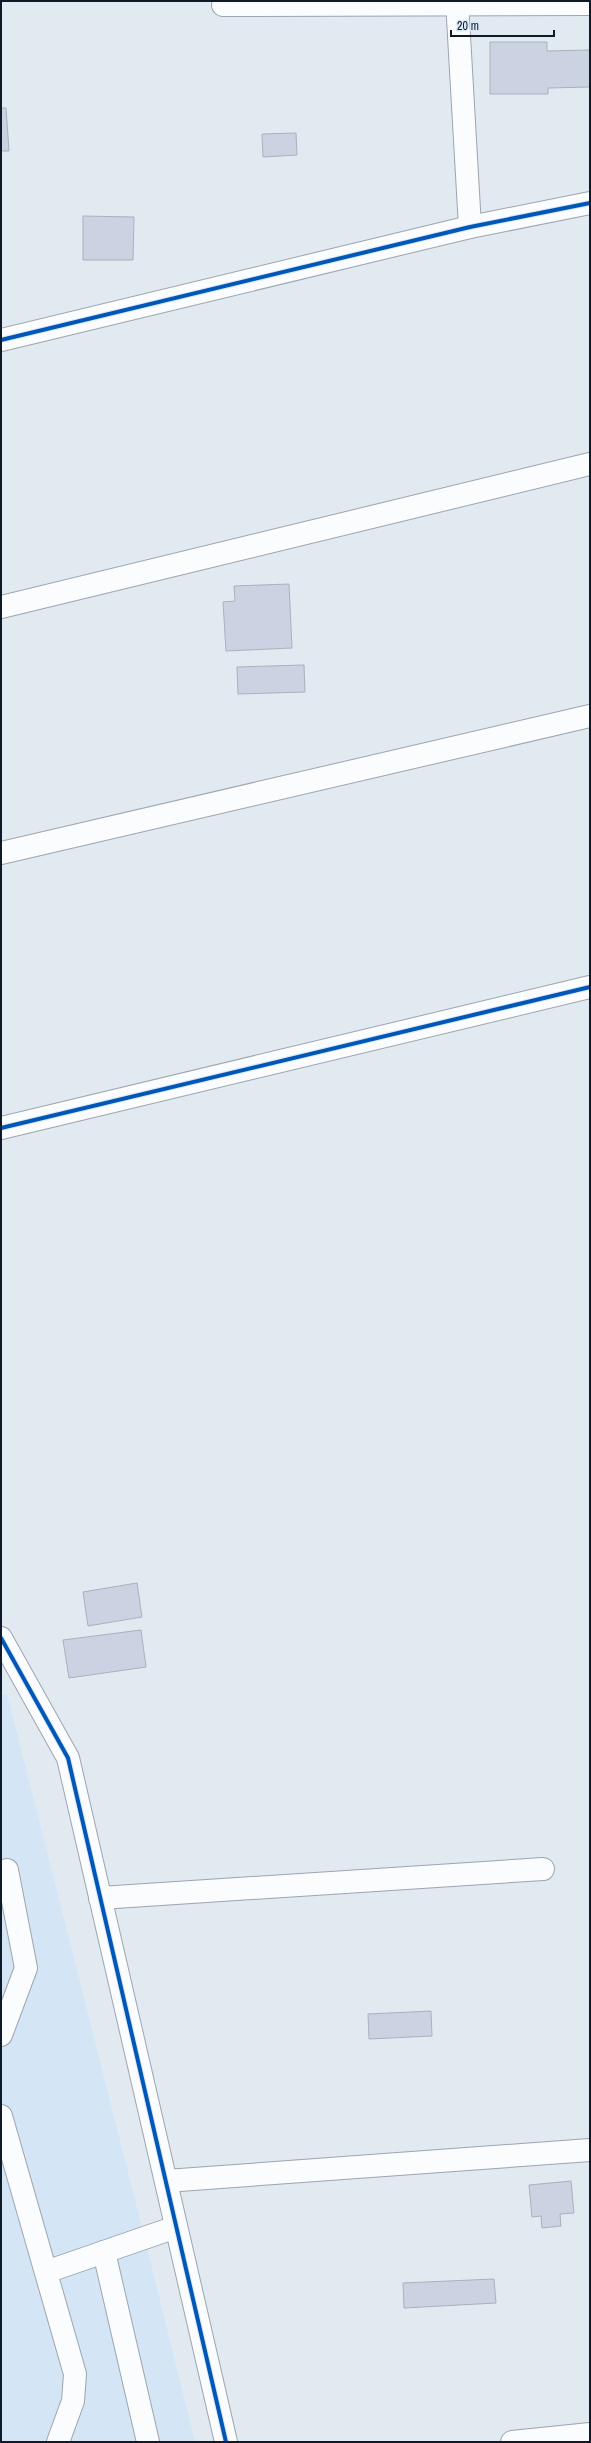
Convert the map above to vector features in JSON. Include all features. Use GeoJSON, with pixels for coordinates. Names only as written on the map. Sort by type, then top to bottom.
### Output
{"type":"FeatureCollection","features":[{"type":"Feature","properties":{"kind":"street"},"geometry":{"type":"LineString","coordinates":[[223,5],[456,3],[590,4]]}},
{"type":"Feature","properties":{"kind":"street"},"geometry":{"type":"LineString","coordinates":[[456,3],[470,227]]}},
{"type":"Feature","properties":{"kind":"street"},"geometry":{"type":"LineString","coordinates":[[1,340],[470,227],[590,203]]}},
{"type":"Feature","properties":{"kind":"street"},"geometry":{"type":"LineString","coordinates":[[1,606],[590,464]]}},
{"type":"Feature","properties":{"kind":"street"},"geometry":{"type":"LineString","coordinates":[[1,853],[590,716]]}},
{"type":"Feature","properties":{"kind":"street"},"geometry":{"type":"LineString","coordinates":[[1,1128],[590,987]]}},
{"type":"Feature","properties":{"kind":"street"},"geometry":{"type":"LineString","coordinates":[[1,1638],[68,1758],[226,2442]]}},
{"type":"Feature","properties":{"kind":"street"},"geometry":{"type":"LineString","coordinates":[[100,1898],[543,1869]]}},
{"type":"Feature","properties":{"kind":"street"},"geometry":{"type":"LineString","coordinates":[[1,2035],[26,1968],[7,1870]]}},
{"type":"Feature","properties":{"kind":"street"},"geometry":{"type":"LineString","coordinates":[[1,2116],[76,2374],[73,2401],[58,2442]]}},
{"type":"Feature","properties":{"kind":"street"},"geometry":{"type":"LineString","coordinates":[[166,2181],[590,2150]]}},
{"type":"Feature","properties":{"kind":"street"},"geometry":{"type":"LineString","coordinates":[[46,2272],[176,2227]]}},
{"type":"Feature","properties":{"kind":"street"},"geometry":{"type":"LineString","coordinates":[[104,2252],[148,2442]]}},
{"type":"Feature","properties":{"kind":"street"},"geometry":{"type":"LineString","coordinates":[[512,2442],[590,2434]]}},
{"type":"Feature","properties":{"kind":"shaded area"},"geometry":{"type":"Polygon","coordinates":[[[7,1694],[195,2442],[1,2442],[1,1695],[7,1694]]]}},
{"type":"Feature","properties":{"kind":"building"},"geometry":{"type":"Polygon","coordinates":[[[490,42],[547,42],[547,51],[590,50],[590,87],[548,88],[548,94],[490,94],[490,42]]]}},
{"type":"Feature","properties":{"kind":"building"},"geometry":{"type":"Polygon","coordinates":[[[1,108],[6,108],[9,151],[1,151],[1,108]]]}},
{"type":"Feature","properties":{"kind":"building"},"geometry":{"type":"Polygon","coordinates":[[[296,133],[297,155],[263,157],[262,134],[296,133]]]}},
{"type":"Feature","properties":{"kind":"building"},"geometry":{"type":"Polygon","coordinates":[[[83,216],[134,217],[133,260],[83,260],[83,216]]]}},
{"type":"Feature","properties":{"kind":"building"},"geometry":{"type":"Polygon","coordinates":[[[289,584],[292,648],[226,651],[223,602],[235,601],[234,586],[289,584]]]}},
{"type":"Feature","properties":{"kind":"building"},"geometry":{"type":"Polygon","coordinates":[[[304,665],[305,692],[238,694],[237,667],[304,665]]]}},
{"type":"Feature","properties":{"kind":"building"},"geometry":{"type":"Polygon","coordinates":[[[137,1583],[142,1617],[88,1626],[83,1592],[137,1583]]]}},
{"type":"Feature","properties":{"kind":"building"},"geometry":{"type":"Polygon","coordinates":[[[141,1630],[146,1667],[69,1678],[63,1640],[141,1630]]]}},
{"type":"Feature","properties":{"kind":"building"},"geometry":{"type":"Polygon","coordinates":[[[431,2011],[432,2036],[369,2039],[368,2014],[431,2011]]]}},
{"type":"Feature","properties":{"kind":"building"},"geometry":{"type":"Polygon","coordinates":[[[571,2181],[574,2213],[560,2214],[561,2226],[542,2228],[541,2216],[532,2217],[529,2185],[571,2181]]]}},
{"type":"Feature","properties":{"kind":"building"},"geometry":{"type":"Polygon","coordinates":[[[494,2279],[496,2303],[404,2308],[403,2283],[494,2279]]]}},
{"type":"Feature","properties":{"kind":"cycle path"},"geometry":{"type":"LineString","coordinates":[[1,340],[470,227],[590,203]]}},
{"type":"Feature","properties":{"kind":"cycle path"},"geometry":{"type":"LineString","coordinates":[[1,1128],[590,987]]}},
{"type":"Feature","properties":{"kind":"cycle path"},"geometry":{"type":"LineString","coordinates":[[1,1638],[68,1758],[226,2442]]}}]}
